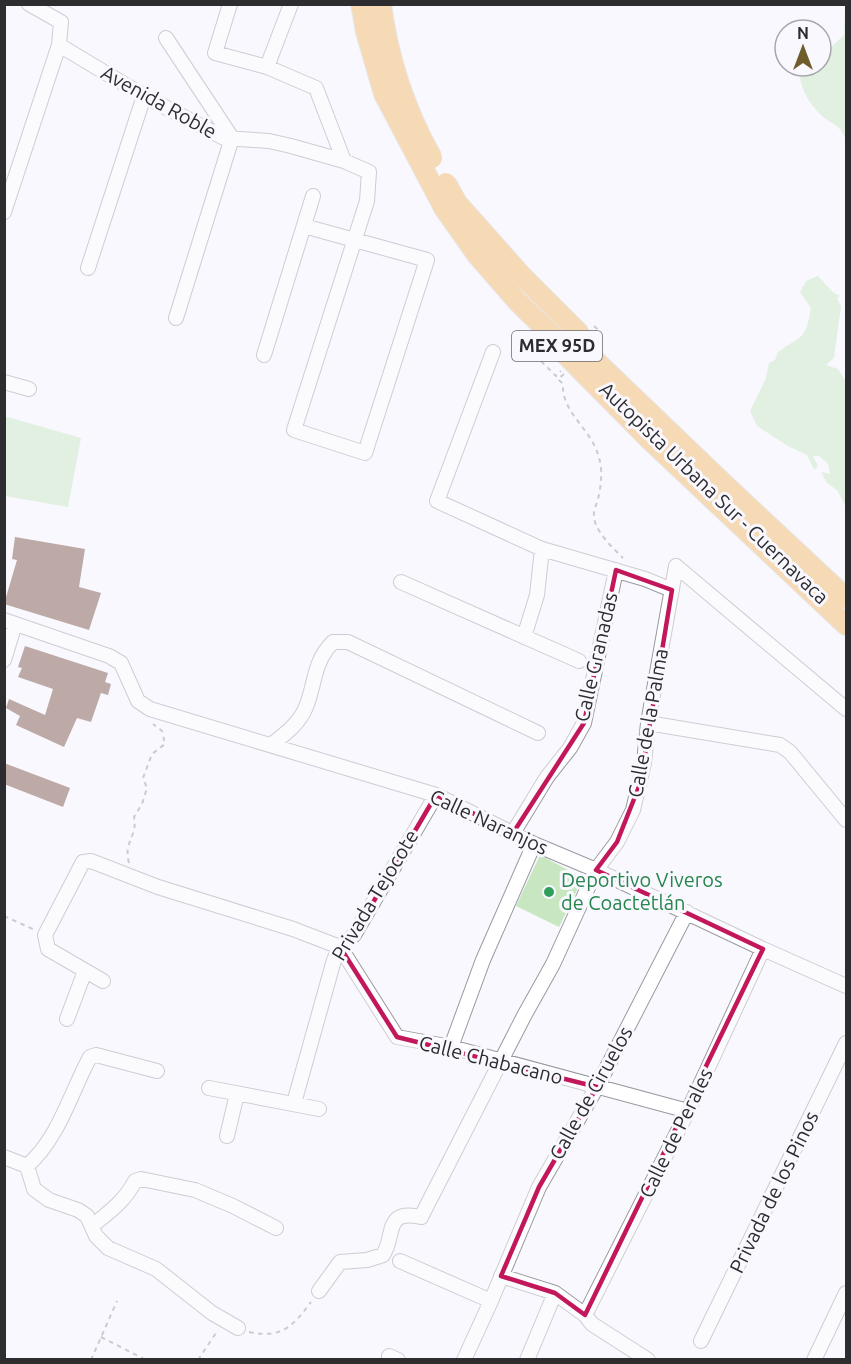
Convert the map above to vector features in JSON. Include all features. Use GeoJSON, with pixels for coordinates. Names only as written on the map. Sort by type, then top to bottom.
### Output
{"type":"FeatureCollection","features":[{"type":"Feature","properties":{"kind":"highway","name":"Autopista Urbana Sur - Cuernavaca"},"geometry":{"type":"LineString","coordinates":[[361,4],[366,32],[384,94],[444,208],[477,255],[519,303],[846,620]]}},
{"type":"Feature","properties":{"kind":"highway","name":"MEX 95D"},"geometry":{"type":"LineString","coordinates":[[361,4],[372,59],[389,112],[424,188],[441,218],[478,267],[650,440],[846,625]]}},
{"type":"Feature","properties":{"kind":"highway","name":"Autopista Urbana Sur - Cuernavaca"},"geometry":{"type":"LineString","coordinates":[[380,4],[384,29],[401,90],[425,146],[457,203],[521,275],[629,383],[730,481],[846,587]]}},
{"type":"Feature","properties":{"kind":"highway","name":"MEX 95D"},"geometry":{"type":"LineString","coordinates":[[380,4],[382,25],[422,145],[449,200],[500,267],[616,383],[846,598]]}},
{"type":"Feature","properties":{"kind":"street"},"geometry":{"type":"LineString","coordinates":[[4,212],[59,45],[61,22],[29,4]]}},
{"type":"Feature","properties":{"kind":"street"},"geometry":{"type":"LineString","coordinates":[[230,4],[215,53],[267,68],[316,88],[344,161]]}},
{"type":"Feature","properties":{"kind":"street"},"geometry":{"type":"LineString","coordinates":[[267,68],[291,4]]}},
{"type":"Feature","properties":{"kind":"street"},"geometry":{"type":"LineString","coordinates":[[165,38],[232,138],[176,318]]}},
{"type":"Feature","properties":{"kind":"street","name":"Avenida Roble"},"geometry":{"type":"LineString","coordinates":[[59,45],[144,96],[225,138],[269,141],[344,161],[369,172],[367,201],[353,240]]}},
{"type":"Feature","properties":{"kind":"street"},"geometry":{"type":"LineString","coordinates":[[88,268],[144,96]]}},
{"type":"Feature","properties":{"kind":"street"},"geometry":{"type":"LineString","coordinates":[[264,355],[313,196]]}},
{"type":"Feature","properties":{"kind":"street"},"geometry":{"type":"LineString","coordinates":[[304,226],[427,260],[365,453],[294,430],[353,240]]}},
{"type":"Feature","properties":{"kind":"street"},"geometry":{"type":"LineString","coordinates":[[493,352],[437,501],[542,549],[645,579],[672,590]]}},
{"type":"Feature","properties":{"kind":"street"},"geometry":{"type":"LineString","coordinates":[[4,382],[29,389]]}},
{"type":"Feature","properties":{"kind":"street"},"geometry":{"type":"LineString","coordinates":[[524,637],[537,595],[542,549]]}},
{"type":"Feature","properties":{"kind":"street","name":"Calle de la Palma"},"geometry":{"type":"LineString","coordinates":[[596,870],[617,842],[633,810],[644,763],[648,723],[676,566],[846,709]]}},
{"type":"Feature","properties":{"kind":"street","name":"Calle Granadas"},"geometry":{"type":"LineString","coordinates":[[513,833],[547,777],[570,748],[584,723],[616,570]]}},
{"type":"Feature","properties":{"kind":"street"},"geometry":{"type":"LineString","coordinates":[[401,582],[579,661]]}},
{"type":"Feature","properties":{"kind":"street"},"geometry":{"type":"LineString","coordinates":[[4,660],[10,622],[109,656],[121,663],[138,701],[150,709]]}},
{"type":"Feature","properties":{"kind":"street"},"geometry":{"type":"LineString","coordinates":[[271,745],[295,725],[305,708],[321,654],[333,642],[348,642],[538,733]]}},
{"type":"Feature","properties":{"kind":"street","name":"Calle Naranjos"},"geometry":{"type":"LineString","coordinates":[[150,709],[436,795],[534,844],[596,870],[846,986]]}},
{"type":"Feature","properties":{"kind":"street"},"geometry":{"type":"LineString","coordinates":[[648,723],[780,745],[790,752],[846,820]]}},
{"type":"Feature","properties":{"kind":"street","name":"Privada Tejocote"},"geometry":{"type":"LineString","coordinates":[[294,1103],[334,960],[340,948],[354,935],[436,795]]}},
{"type":"Feature","properties":{"kind":"street"},"geometry":{"type":"LineString","coordinates":[[451,1047],[483,960],[534,844]]}},
{"type":"Feature","properties":{"kind":"street"},"geometry":{"type":"LineString","coordinates":[[103,981],[48,949],[45,935],[83,862],[91,861],[158,887],[293,929],[340,948]]}},
{"type":"Feature","properties":{"kind":"street"},"geometry":{"type":"LineString","coordinates":[[319,1291],[340,1262],[367,1260],[382,1256],[387,1247],[391,1227],[396,1220],[404,1216],[421,1217],[553,964],[596,870]]}},
{"type":"Feature","properties":{"kind":"street","name":"Calle de Ciruelos"},"geometry":{"type":"LineString","coordinates":[[464,1359],[491,1301],[538,1187],[597,1087],[687,912]]}},
{"type":"Feature","properties":{"kind":"street","name":"Calle Chabacano"},"geometry":{"type":"LineString","coordinates":[[340,948],[397,1037],[451,1047],[688,1110]]}},
{"type":"Feature","properties":{"kind":"street","name":"Calle de Perales"},"geometry":{"type":"LineString","coordinates":[[585,1315],[688,1110],[763,949]]}},
{"type":"Feature","properties":{"kind":"street"},"geometry":{"type":"LineString","coordinates":[[67,1019],[85,971]]}},
{"type":"Feature","properties":{"kind":"street","name":"Privada de los Pinos"},"geometry":{"type":"LineString","coordinates":[[701,1341],[846,1043]]}},
{"type":"Feature","properties":{"kind":"street"},"geometry":{"type":"LineString","coordinates":[[27,1166],[44,1147],[58,1123],[90,1056],[157,1071]]}},
{"type":"Feature","properties":{"kind":"street"},"geometry":{"type":"LineString","coordinates":[[209,1088],[319,1109]]}},
{"type":"Feature","properties":{"kind":"street"},"geometry":{"type":"LineString","coordinates":[[227,1136],[237,1094]]}},
{"type":"Feature","properties":{"kind":"street"},"geometry":{"type":"LineString","coordinates":[[4,1157],[27,1166]]}},
{"type":"Feature","properties":{"kind":"street"},"geometry":{"type":"LineString","coordinates":[[27,1166],[34,1190],[49,1200],[78,1210],[87,1216],[96,1236],[108,1248],[156,1269],[212,1313],[238,1328]]}},
{"type":"Feature","properties":{"kind":"street"},"geometry":{"type":"LineString","coordinates":[[92,1226],[128,1196],[135,1181],[141,1179],[195,1190],[276,1228]]}},
{"type":"Feature","properties":{"kind":"street"},"geometry":{"type":"LineString","coordinates":[[400,1261],[491,1301]]}},
{"type":"Feature","properties":{"kind":"street"},"geometry":{"type":"LineString","coordinates":[[501,1276],[555,1293],[585,1315],[592,1324],[648,1359]]}},
{"type":"Feature","properties":{"kind":"street"},"geometry":{"type":"LineString","coordinates":[[527,1359],[555,1293]]}},
{"type":"Feature","properties":{"kind":"street"},"geometry":{"type":"LineString","coordinates":[[813,1359],[846,1293]]}},
{"type":"Feature","properties":{"kind":"path"},"geometry":{"type":"LineString","coordinates":[[542,361],[556,376],[563,373],[558,379],[563,384],[562,392],[566,402],[591,437],[600,460],[600,489],[594,513],[597,526],[614,550],[645,579]]}},
{"type":"Feature","properties":{"kind":"path"},"geometry":{"type":"LineString","coordinates":[[133,877],[127,847],[135,826],[134,817],[142,804],[147,788],[143,778],[152,754],[165,744],[162,732],[150,721],[150,709]]}},
{"type":"Feature","properties":{"kind":"path"},"geometry":{"type":"LineString","coordinates":[[4,916],[45,935]]}},
{"type":"Feature","properties":{"kind":"path"},"geometry":{"type":"LineString","coordinates":[[238,1328],[259,1334],[283,1331],[291,1327],[319,1291]]}},
{"type":"Feature","properties":{"kind":"path"},"geometry":{"type":"LineString","coordinates":[[91,1359],[117,1300]]}},
{"type":"Feature","properties":{"kind":"path"},"geometry":{"type":"LineString","coordinates":[[198,1359],[225,1320]]}},
{"type":"Feature","properties":{"kind":"path"},"geometry":{"type":"LineString","coordinates":[[101,1337],[146,1359]]}},
{"type":"Feature","properties":{"kind":"highlighted area"},"geometry":{"type":"Polygon","coordinates":[[[616,570],[672,590],[640,784],[617,842],[596,870],[763,949],[585,1315],[555,1293],[501,1276],[539,1187],[597,1087],[397,1037],[340,947],[354,935],[436,795],[513,833],[584,723],[616,570]]]}},
{"type":"Feature","properties":{"kind":"green space"},"geometry":{"type":"Polygon","coordinates":[[[846,5],[846,140],[837,127],[813,106],[804,92],[800,78],[833,78],[833,45],[844,35],[846,5]]]}},
{"type":"Feature","properties":{"kind":"green space"},"geometry":{"type":"Polygon","coordinates":[[[818,276],[834,293],[840,296],[837,298],[841,306],[834,358],[826,365],[838,369],[846,382],[846,507],[837,490],[827,483],[821,472],[830,474],[828,464],[819,456],[813,456],[818,466],[814,470],[807,455],[757,426],[750,411],[766,378],[769,363],[775,360],[778,352],[805,332],[811,308],[800,292],[806,281],[818,276]]]}},
{"type":"Feature","properties":{"kind":"green space"},"geometry":{"type":"Polygon","coordinates":[[[4,416],[81,438],[68,507],[5,496],[4,416]]]}},
{"type":"Feature","properties":{"kind":"green space","name":"Deportivo Viveros de Coactetlán"},"geometry":{"type":"Polygon","coordinates":[[[540,855],[583,878],[559,927],[516,906],[540,855]]]}},
{"type":"Feature","properties":{"kind":"building"},"geometry":{"type":"Polygon","coordinates":[[[15,537],[85,549],[79,587],[101,593],[89,630],[4,604],[17,560],[12,559],[15,537]]]}},
{"type":"Feature","properties":{"kind":"building"},"geometry":{"type":"Polygon","coordinates":[[[25,646],[108,673],[105,682],[111,684],[108,695],[101,693],[91,722],[77,718],[64,747],[16,725],[20,716],[6,708],[9,699],[45,715],[53,689],[18,677],[22,668],[18,667],[25,646]]]}},
{"type":"Feature","properties":{"kind":"building"},"geometry":{"type":"Polygon","coordinates":[[[4,763],[70,788],[63,807],[4,784],[4,763]]]}},
{"type":"Feature","properties":{"kind":"place","name":"Deportivo Viveros de Coactetlán"},"geometry":{"type":"Point","coordinates":[549,892]}}]}
